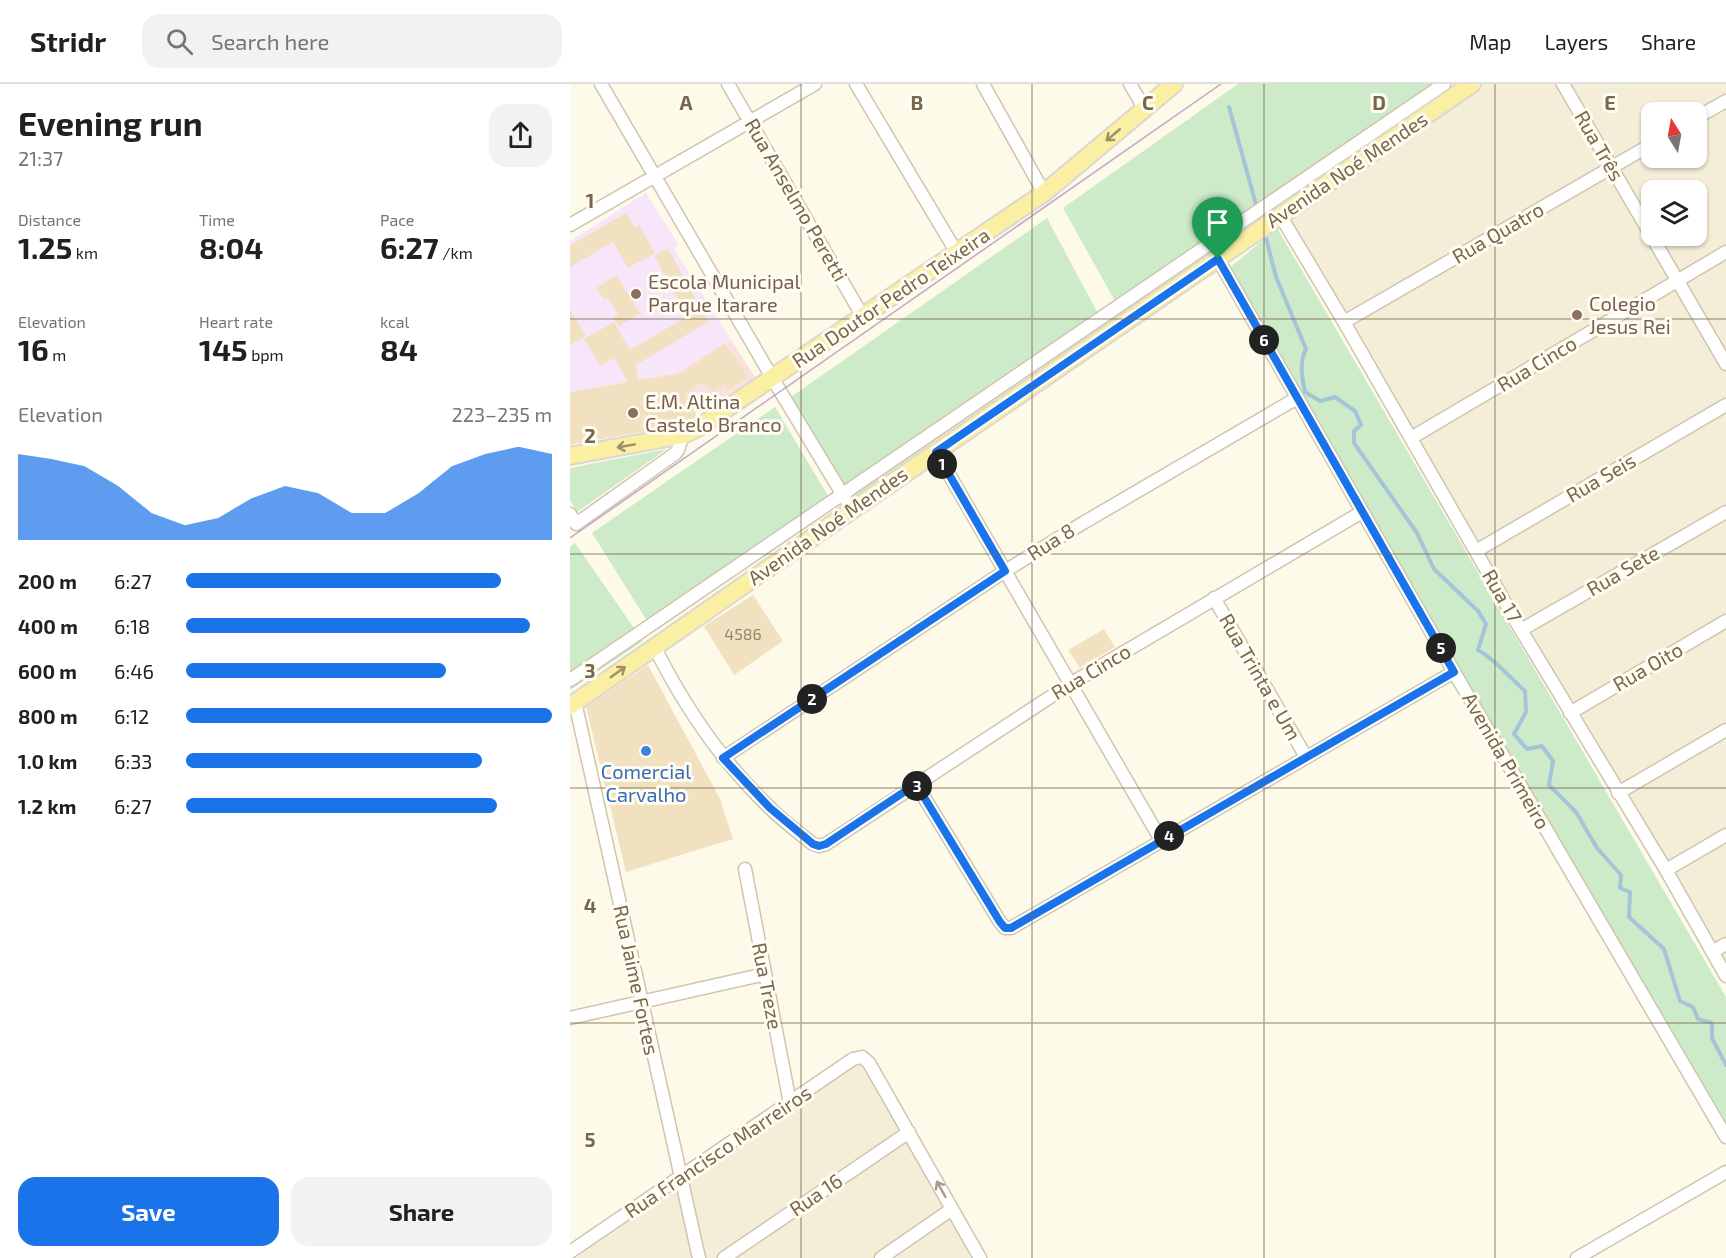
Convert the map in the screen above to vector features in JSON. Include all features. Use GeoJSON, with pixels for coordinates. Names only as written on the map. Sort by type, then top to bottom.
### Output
{"type":"FeatureCollection","features":[{"type":"Feature","properties":{"kind":"main road","name":"Rua Doutor Pedro Teixeira"},"geometry":{"type":"LineString","coordinates":[[570,456],[682,435],[698,428],[1044,193],[1174,84]]}},
{"type":"Feature","properties":{"kind":"main road","name":"Avenida Noé Mendes"},"geometry":{"type":"LineString","coordinates":[[573,704],[1472,84]]}},
{"type":"Feature","properties":{"kind":"street"},"geometry":{"type":"LineString","coordinates":[[601,84],[852,510]]}},
{"type":"Feature","properties":{"kind":"street","name":"Rua Anselmo Peretti"},"geometry":{"type":"LineString","coordinates":[[728,84],[863,317]]}},
{"type":"Feature","properties":{"kind":"street"},"geometry":{"type":"LineString","coordinates":[[570,225],[815,84]]}},
{"type":"Feature","properties":{"kind":"street"},"geometry":{"type":"LineString","coordinates":[[856,84],[957,253]]}},
{"type":"Feature","properties":{"kind":"street"},"geometry":{"type":"LineString","coordinates":[[983,84],[1044,193]]}},
{"type":"Feature","properties":{"kind":"street"},"geometry":{"type":"LineString","coordinates":[[1130,84],[1144,108]]}},
{"type":"Feature","properties":{"kind":"street"},"geometry":{"type":"LineString","coordinates":[[570,680],[841,493],[1444,84]]}},
{"type":"Feature","properties":{"kind":"street","name":"Rua Três"},"geometry":{"type":"LineString","coordinates":[[1563,84],[1726,364]]}},
{"type":"Feature","properties":{"kind":"street"},"geometry":{"type":"LineString","coordinates":[[1707,112],[1726,101]]}},
{"type":"Feature","properties":{"kind":"street","name":"Rua Quatro"},"geometry":{"type":"LineString","coordinates":[[1344,322],[1641,150]]}},
{"type":"Feature","properties":{"kind":"street","name":"Rua 17"},"geometry":{"type":"LineString","coordinates":[[1280,215],[1521,630],[1666,870],[1726,976]]}},
{"type":"Feature","properties":{"kind":"street","name":"Rua Cinco"},"geometry":{"type":"LineString","coordinates":[[1411,438],[1726,252]]}},
{"type":"Feature","properties":{"kind":"street","name":"Avenida Primeiro"},"geometry":{"type":"LineString","coordinates":[[1218,259],[1454,672],[1726,1137]]}},
{"type":"Feature","properties":{"kind":"street","name":"Rua 8"},"geometry":{"type":"LineString","coordinates":[[723,758],[1005,571],[1297,398]]}},
{"type":"Feature","properties":{"kind":"street","name":"Rua Seis"},"geometry":{"type":"LineString","coordinates":[[1476,551],[1726,405]]}},
{"type":"Feature","properties":{"kind":"street"},"geometry":{"type":"LineString","coordinates":[[573,519],[676,453],[682,435]]}},
{"type":"Feature","properties":{"kind":"street"},"geometry":{"type":"LineString","coordinates":[[936,452],[1161,840]]}},
{"type":"Feature","properties":{"kind":"street","name":"Rua Cinco"},"geometry":{"type":"LineString","coordinates":[[723,758],[770,808],[811,843],[819,846],[826,844],[1070,684],[1362,512]]}},
{"type":"Feature","properties":{"kind":"street","name":"Rua Sete"},"geometry":{"type":"LineString","coordinates":[[1521,630],[1726,512]]}},
{"type":"Feature","properties":{"kind":"street","name":"Rua Trinta e Um"},"geometry":{"type":"LineString","coordinates":[[1214,598],[1306,757]]}},
{"type":"Feature","properties":{"kind":"street","name":"Rua Oito"},"geometry":{"type":"LineString","coordinates":[[1570,713],[1726,621]]}},
{"type":"Feature","properties":{"kind":"street"},"geometry":{"type":"LineString","coordinates":[[654,646],[684,701],[723,758]]}},
{"type":"Feature","properties":{"kind":"street"},"geometry":{"type":"LineString","coordinates":[[916,784],[1000,922],[1005,928],[1011,928],[1454,672]]}},
{"type":"Feature","properties":{"kind":"street","name":"Rua Jaime Fortes"},"geometry":{"type":"LineString","coordinates":[[573,704],[699,1258]]}},
{"type":"Feature","properties":{"kind":"street"},"geometry":{"type":"LineString","coordinates":[[1618,793],[1726,730]]}},
{"type":"Feature","properties":{"kind":"street"},"geometry":{"type":"LineString","coordinates":[[1666,870],[1726,835]]}},
{"type":"Feature","properties":{"kind":"street","name":"Rua Treze"},"geometry":{"type":"LineString","coordinates":[[745,869],[790,1103]]}},
{"type":"Feature","properties":{"kind":"street"},"geometry":{"type":"LineString","coordinates":[[1712,952],[1726,944]]}},
{"type":"Feature","properties":{"kind":"street"},"geometry":{"type":"LineString","coordinates":[[570,1018],[765,974]]}},
{"type":"Feature","properties":{"kind":"street","name":"Rua Francisco Marreiros"},"geometry":{"type":"LineString","coordinates":[[570,1252],[853,1059],[861,1057],[867,1060],[909,1132]]}},
{"type":"Feature","properties":{"kind":"street"},"geometry":{"type":"LineString","coordinates":[[909,1132],[980,1258]]}},
{"type":"Feature","properties":{"kind":"street","name":"Rua 16"},"geometry":{"type":"LineString","coordinates":[[724,1258],[909,1132]]}},
{"type":"Feature","properties":{"kind":"street"},"geometry":{"type":"LineString","coordinates":[[1577,1258],[1726,1172]]}},
{"type":"Feature","properties":{"kind":"street"},"geometry":{"type":"LineString","coordinates":[[881,1258],[952,1209]]}},
{"type":"Feature","properties":{"kind":"shaded area"},"geometry":{"type":"Polygon","coordinates":[[[1472,84],[1726,84],[1726,974],[1280,215],[1472,84]]]}},
{"type":"Feature","properties":{"kind":"shaded area","name":"Escola Municipal Parque Itarare"},"geometry":{"type":"Polygon","coordinates":[[[646,193],[679,245],[674,249],[731,340],[675,374],[570,392],[570,241],[646,193]]]}},
{"type":"Feature","properties":{"kind":"shaded area"},"geometry":{"type":"Polygon","coordinates":[[[731,340],[755,377],[717,402],[714,398],[694,410],[675,374],[731,340]]]}},
{"type":"Feature","properties":{"kind":"shaded area"},"geometry":{"type":"Polygon","coordinates":[[[858,1057],[909,1132],[981,1258],[570,1258],[570,1252],[858,1057]]]}},
{"type":"Feature","properties":{"kind":"green space"},"geometry":{"type":"Polygon","coordinates":[[[1238,84],[1450,84],[1120,310],[1063,208],[1238,84]]]}},
{"type":"Feature","properties":{"kind":"green space"},"geometry":{"type":"Polygon","coordinates":[[[1047,218],[1103,323],[852,498],[791,397],[1047,218]]]}},
{"type":"Feature","properties":{"kind":"green space"},"geometry":{"type":"Polygon","coordinates":[[[1277,228],[1726,997],[1726,1125],[1227,270],[1277,228]]]}},
{"type":"Feature","properties":{"kind":"green space"},"geometry":{"type":"Polygon","coordinates":[[[775,407],[834,506],[654,632],[592,533],[775,407]]]}},
{"type":"Feature","properties":{"kind":"green space"},"geometry":{"type":"Polygon","coordinates":[[[667,449],[577,512],[570,500],[570,468],[667,449]]]}},
{"type":"Feature","properties":{"kind":"green space"},"geometry":{"type":"Polygon","coordinates":[[[575,543],[643,641],[570,690],[570,547],[575,543]]]}},
{"type":"Feature","properties":{"kind":"building"},"geometry":{"type":"Polygon","coordinates":[[[626,213],[635,227],[639,225],[655,253],[628,268],[613,242],[570,267],[570,245],[626,213]]]}},
{"type":"Feature","properties":{"kind":"building"},"geometry":{"type":"Polygon","coordinates":[[[668,248],[708,322],[636,365],[639,380],[681,373],[725,343],[748,377],[728,390],[724,384],[713,391],[707,383],[703,386],[701,383],[685,393],[697,416],[680,425],[570,445],[570,392],[628,382],[614,358],[600,366],[584,339],[614,322],[630,350],[688,316],[654,256],[668,248]]]}},
{"type":"Feature","properties":{"kind":"building"},"geometry":{"type":"Polygon","coordinates":[[[616,275],[640,313],[619,326],[613,317],[618,314],[607,297],[604,299],[596,288],[616,275]]]}},
{"type":"Feature","properties":{"kind":"building"},"geometry":{"type":"Polygon","coordinates":[[[570,309],[586,336],[570,345],[570,309]]]}},
{"type":"Feature","properties":{"kind":"building"},"geometry":{"type":"Polygon","coordinates":[[[753,595],[783,641],[734,675],[704,626],[753,595]]]}},
{"type":"Feature","properties":{"kind":"building"},"geometry":{"type":"Polygon","coordinates":[[[1104,629],[1115,647],[1080,668],[1068,650],[1104,629]]]}},
{"type":"Feature","properties":{"kind":"building","name":"Comercial Carvalho"},"geometry":{"type":"Polygon","coordinates":[[[648,665],[720,799],[733,839],[626,872],[586,707],[648,665]]]}},
{"type":"Feature","properties":{"kind":"waterway"},"geometry":{"type":"LineString","coordinates":[[1229,107],[1257,208]]}},
{"type":"Feature","properties":{"kind":"waterway"},"geometry":{"type":"LineString","coordinates":[[1266,238],[1276,277],[1306,349],[1302,365],[1305,392],[1320,401],[1335,397],[1355,411],[1361,425],[1354,431],[1354,443],[1417,533],[1434,569],[1478,611],[1486,624],[1478,650],[1497,664],[1525,691],[1526,712],[1514,734],[1527,749],[1542,746],[1553,761],[1549,785],[1576,812],[1597,848],[1621,875],[1620,888],[1630,892],[1629,917],[1664,949],[1680,1001],[1693,1007],[1698,1019],[1712,1023],[1712,1038],[1726,1065]]}},
{"type":"Feature","properties":{"kind":"tram line"},"geometry":{"type":"LineString","coordinates":[[570,538],[1221,84]]}},
{"type":"Feature","properties":{"kind":"place","name":"Escola Municipal Parque Itarare"},"geometry":{"type":"Point","coordinates":[636,294]}},
{"type":"Feature","properties":{"kind":"place","name":"Colegio Jesus Rei"},"geometry":{"type":"Point","coordinates":[1577,315]}},
{"type":"Feature","properties":{"kind":"place","name":"E.M. Altina Castelo Branco"},"geometry":{"type":"Point","coordinates":[633,413]}},
{"type":"Feature","properties":{"kind":"place","name":"Comercial Carvalho"},"geometry":{"type":"Point","coordinates":[646,751]}},
{"type":"Feature","properties":{"kind":"route"},"geometry":{"type":"LineString","coordinates":[[1218,259],[1454,672],[1011,928],[1005,928],[1000,922],[916,784],[826,844],[814,845],[770,808],[723,758],[1005,571],[936,452],[1218,259]]}}]}
